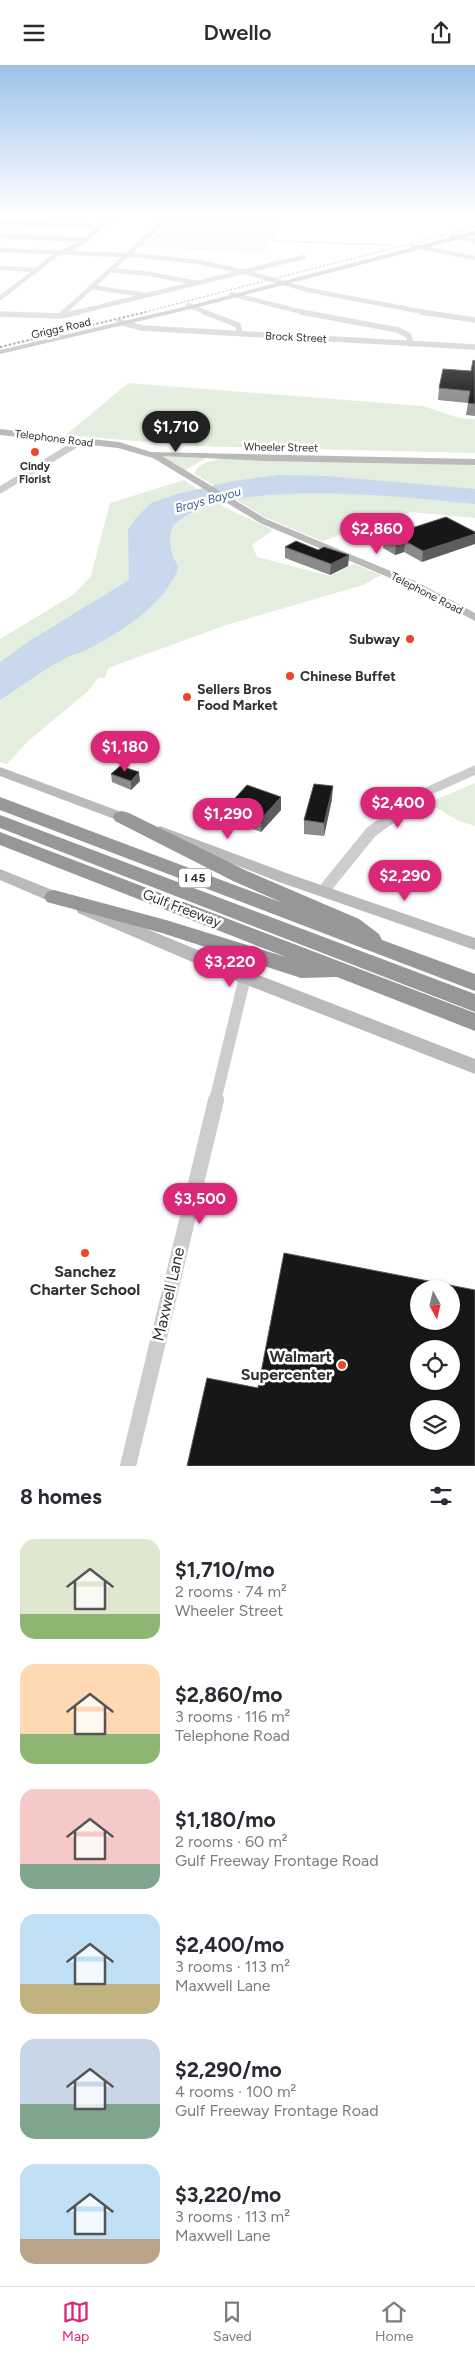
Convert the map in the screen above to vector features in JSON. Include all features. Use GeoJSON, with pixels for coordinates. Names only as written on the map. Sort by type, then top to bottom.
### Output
{"type":"FeatureCollection","features":[{"type":"Feature","properties":{"kind":"highway","name":"I 45"},"geometry":{"type":"LineString","coordinates":[[0,803],[475,983]]}},
{"type":"Feature","properties":{"kind":"highway"},"geometry":{"type":"LineString","coordinates":[[122,817],[240,876],[352,923],[391,952]]}},
{"type":"Feature","properties":{"kind":"highway","name":"Gulf Freeway"},"geometry":{"type":"LineString","coordinates":[[0,821],[475,1003]]}},
{"type":"Feature","properties":{"kind":"highway","name":"Gulf Freeway"},"geometry":{"type":"LineString","coordinates":[[0,838],[475,1022]]}},
{"type":"Feature","properties":{"kind":"highway"},"geometry":{"type":"LineString","coordinates":[[54,897],[166,927],[301,970],[348,972]]}},
{"type":"Feature","properties":{"kind":"main road","name":"Griggs Road"},"geometry":{"type":"LineString","coordinates":[[0,351],[191,306],[288,280]]}},
{"type":"Feature","properties":{"kind":"main road","name":"Telephone Road"},"geometry":{"type":"LineString","coordinates":[[0,431],[76,444],[157,465],[189,478],[263,521],[413,584],[475,618]]}},
{"type":"Feature","properties":{"kind":"main road","name":"Telephone Road"},"geometry":{"type":"LineString","coordinates":[[0,438],[76,444],[119,445],[147,452],[175,466],[189,478]]}},
{"type":"Feature","properties":{"kind":"main road","name":"Wheeler Street"},"geometry":{"type":"LineString","coordinates":[[76,444],[147,452],[232,457],[475,462]]}},
{"type":"Feature","properties":{"kind":"main road","name":"Wheeler Street"},"geometry":{"type":"LineString","coordinates":[[119,445],[217,452],[475,457]]}},
{"type":"Feature","properties":{"kind":"main road"},"geometry":{"type":"LineString","coordinates":[[189,478],[195,466],[215,458],[232,457]]}},
{"type":"Feature","properties":{"kind":"main road"},"geometry":{"type":"LineString","coordinates":[[0,771],[284,878],[324,890],[475,944]]}},
{"type":"Feature","properties":{"kind":"main road"},"geometry":{"type":"LineString","coordinates":[[0,874],[246,977],[475,1067]]}},
{"type":"Feature","properties":{"kind":"street"},"geometry":{"type":"LineString","coordinates":[[0,298],[23,280]]}},
{"type":"Feature","properties":{"kind":"street"},"geometry":{"type":"LineString","coordinates":[[61,316],[99,280]]}},
{"type":"Feature","properties":{"kind":"street"},"geometry":{"type":"LineString","coordinates":[[181,280],[198,284]]}},
{"type":"Feature","properties":{"kind":"street"},"geometry":{"type":"LineString","coordinates":[[0,314],[61,316],[212,280]]}},
{"type":"Feature","properties":{"kind":"street"},"geometry":{"type":"LineString","coordinates":[[276,280],[308,290],[404,309],[475,320]]}},
{"type":"Feature","properties":{"kind":"street"},"geometry":{"type":"LineString","coordinates":[[91,287],[121,290],[149,296]]}},
{"type":"Feature","properties":{"kind":"street"},"geometry":{"type":"LineString","coordinates":[[0,289],[10,290]]}},
{"type":"Feature","properties":{"kind":"street"},"geometry":{"type":"LineString","coordinates":[[234,295],[308,313],[398,330],[409,336],[412,343]]}},
{"type":"Feature","properties":{"kind":"street"},"geometry":{"type":"LineString","coordinates":[[191,306],[238,325],[240,333]]}},
{"type":"Feature","properties":{"kind":"street","name":"Brock Street"},"geometry":{"type":"LineString","coordinates":[[121,323],[142,327],[475,347]]}},
{"type":"Feature","properties":{"kind":"street"},"geometry":{"type":"LineString","coordinates":[[0,490],[76,444]]}},
{"type":"Feature","properties":{"kind":"street"},"geometry":{"type":"LineString","coordinates":[[324,890],[371,832],[424,793],[475,770]]}},
{"type":"Feature","properties":{"kind":"street","name":"Maxwell Lane"},"geometry":{"type":"LineString","coordinates":[[128,1466],[246,977]]}},
{"type":"Feature","properties":{"kind":"green space"},"geometry":{"type":"Polygon","coordinates":[[[128,383],[423,406],[459,418],[475,419],[475,453],[193,446],[66,435],[128,383]]]}},
{"type":"Feature","properties":{"kind":"green space"},"geometry":{"type":"Polygon","coordinates":[[[162,456],[205,459],[185,470],[162,456]]]}},
{"type":"Feature","properties":{"kind":"green space"},"geometry":{"type":"Polygon","coordinates":[[[220,459],[475,463],[475,518],[411,512],[322,541],[266,518],[195,474],[201,465],[220,459]]]}},
{"type":"Feature","properties":{"kind":"green space"},"geometry":{"type":"Polygon","coordinates":[[[184,480],[224,507],[273,530],[252,545],[257,557],[330,576],[354,564],[381,575],[363,585],[226,625],[108,668],[105,678],[98,678],[88,691],[28,741],[7,764],[0,762],[0,639],[73,595],[91,576],[110,503],[184,480]]]}},
{"type":"Feature","properties":{"kind":"green space"},"geometry":{"type":"Polygon","coordinates":[[[475,783],[475,826],[457,820],[428,803],[475,783]]]}},
{"type":"Feature","properties":{"kind":"water","name":"Brays Bayou"},"geometry":{"type":"Polygon","coordinates":[[[279,475],[327,476],[475,489],[475,504],[319,493],[234,499],[200,509],[175,524],[171,531],[170,544],[178,568],[172,581],[156,602],[112,636],[56,663],[0,700],[0,662],[31,640],[129,580],[128,530],[135,519],[151,503],[177,494],[234,481],[279,475]]]}},
{"type":"Feature","properties":{"kind":"building"},"geometry":{"type":"Polygon","coordinates":[[[473,360],[475,361],[475,404],[468,403],[470,391],[439,388],[443,369],[471,371],[473,360]]]}},
{"type":"Feature","properties":{"kind":"building"},"geometry":{"type":"Polygon","coordinates":[[[446,517],[475,532],[475,534],[423,551],[405,541],[396,544],[384,537],[446,517]]]}},
{"type":"Feature","properties":{"kind":"building"},"geometry":{"type":"Polygon","coordinates":[[[296,541],[318,550],[324,547],[349,555],[331,564],[285,547],[296,541]]]}},
{"type":"Feature","properties":{"kind":"building"},"geometry":{"type":"Polygon","coordinates":[[[120,766],[139,772],[131,781],[111,774],[120,766]]]}},
{"type":"Feature","properties":{"kind":"building"},"geometry":{"type":"Polygon","coordinates":[[[314,784],[333,786],[324,823],[304,820],[314,784]]]}},
{"type":"Feature","properties":{"kind":"building"},"geometry":{"type":"Polygon","coordinates":[[[247,785],[281,797],[261,819],[227,807],[247,785]]]}},
{"type":"Feature","properties":{"kind":"building","name":"Walmart Supercenter"},"geometry":{"type":"Polygon","coordinates":[[[284,1253],[423,1280],[410,1280],[410,1330],[460,1330],[460,1287],[475,1290],[475,1466],[187,1466],[207,1378],[258,1388],[284,1253]]]}},
{"type":"Feature","properties":{"kind":"railway"},"geometry":{"type":"LineString","coordinates":[[141,313],[268,280]]}},
{"type":"Feature","properties":{"kind":"railway"},"geometry":{"type":"LineString","coordinates":[[0,347],[146,312]]}},
{"type":"Feature","properties":{"kind":"place","name":"Cindy Florist"},"geometry":{"type":"Point","coordinates":[35,452]}},
{"type":"Feature","properties":{"kind":"place","name":"Subway"},"geometry":{"type":"Point","coordinates":[410,639]}},
{"type":"Feature","properties":{"kind":"place","name":"Chinese Buffet"},"geometry":{"type":"Point","coordinates":[290,676]}},
{"type":"Feature","properties":{"kind":"place","name":"Sellers Bros Food Market"},"geometry":{"type":"Point","coordinates":[187,697]}},
{"type":"Feature","properties":{"kind":"place","name":"Sanchez Charter School"},"geometry":{"type":"Point","coordinates":[85,1253]}},
{"type":"Feature","properties":{"kind":"place","name":"Walmart Supercenter"},"geometry":{"type":"Point","coordinates":[342,1365]}}]}
